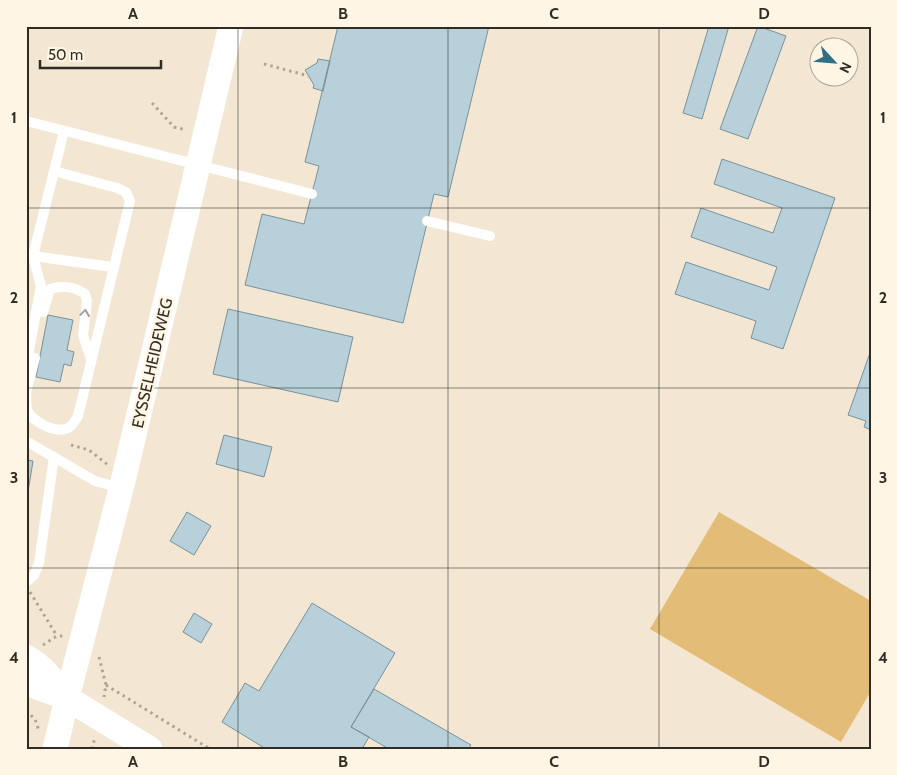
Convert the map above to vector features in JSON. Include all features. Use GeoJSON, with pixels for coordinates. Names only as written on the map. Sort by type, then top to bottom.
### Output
{"type":"FeatureCollection","features":[{"type":"Feature","properties":{"kind":"street","name":"EYSSELHEIDEWEG"},"geometry":{"type":"LineString","coordinates":[[47,741],[67,698],[123,483],[231,26]]}},
{"type":"Feature","properties":{"kind":"street"},"geometry":{"type":"LineString","coordinates":[[33,652],[67,698]]}},
{"type":"Feature","properties":{"kind":"street"},"geometry":{"type":"LineString","coordinates":[[26,683],[67,698],[150,749]]}},
{"type":"Feature","properties":{"kind":"lane"},"geometry":{"type":"LineString","coordinates":[[26,121],[312,194]]}},
{"type":"Feature","properties":{"kind":"lane"},"geometry":{"type":"LineString","coordinates":[[26,366],[41,286],[30,256],[64,131]]}},
{"type":"Feature","properties":{"kind":"lane"},"geometry":{"type":"LineString","coordinates":[[54,171],[117,188],[126,192],[130,201],[112,267],[91,360],[78,416],[70,427],[65,428],[49,428],[36,422],[27,410],[26,390],[34,361],[43,306],[50,289],[56,286],[73,288],[85,294],[87,301],[83,335],[91,360]]}},
{"type":"Feature","properties":{"kind":"lane"},"geometry":{"type":"LineString","coordinates":[[427,221],[490,236]]}},
{"type":"Feature","properties":{"kind":"lane"},"geometry":{"type":"LineString","coordinates":[[30,256],[112,267]]}},
{"type":"Feature","properties":{"kind":"lane"},"geometry":{"type":"LineString","coordinates":[[26,441],[95,481],[123,483]]}},
{"type":"Feature","properties":{"kind":"lane"},"geometry":{"type":"LineString","coordinates":[[26,584],[34,575],[38,563],[54,457]]}},
{"type":"Feature","properties":{"kind":"path"},"geometry":{"type":"LineString","coordinates":[[264,64],[309,76]]}},
{"type":"Feature","properties":{"kind":"path"},"geometry":{"type":"LineString","coordinates":[[152,103],[174,127],[205,136]]}},
{"type":"Feature","properties":{"kind":"path"},"geometry":{"type":"LineString","coordinates":[[71,445],[89,450],[123,483]]}},
{"type":"Feature","properties":{"kind":"path"},"geometry":{"type":"LineString","coordinates":[[26,584],[57,636]]}},
{"type":"Feature","properties":{"kind":"path"},"geometry":{"type":"LineString","coordinates":[[33,652],[57,636],[69,639]]}},
{"type":"Feature","properties":{"kind":"path"},"geometry":{"type":"LineString","coordinates":[[94,653],[98,655],[106,685],[210,749]]}},
{"type":"Feature","properties":{"kind":"path"},"geometry":{"type":"LineString","coordinates":[[26,711],[35,719],[47,741]]}},
{"type":"Feature","properties":{"kind":"shaded area"},"geometry":{"type":"Polygon","coordinates":[[[719,512],[871,601],[871,691],[841,742],[650,629],[719,512]]]}},
{"type":"Feature","properties":{"kind":"building"},"geometry":{"type":"Polygon","coordinates":[[[338,26],[489,26],[448,197],[434,194],[403,323],[245,285],[262,214],[304,224],[319,166],[305,162],[338,26]]]}},
{"type":"Feature","properties":{"kind":"building"},"geometry":{"type":"Polygon","coordinates":[[[709,26],[729,26],[702,119],[683,113],[709,26]]]}},
{"type":"Feature","properties":{"kind":"building"},"geometry":{"type":"Polygon","coordinates":[[[758,26],[786,36],[748,139],[720,129],[758,26]]]}},
{"type":"Feature","properties":{"kind":"building"},"geometry":{"type":"Polygon","coordinates":[[[318,59],[330,61],[323,91],[313,88],[314,85],[305,70],[317,63],[318,59]]]}},
{"type":"Feature","properties":{"kind":"building"},"geometry":{"type":"Polygon","coordinates":[[[722,159],[835,198],[783,349],[751,338],[756,321],[675,294],[686,262],[769,290],[777,267],[691,237],[701,208],[773,233],[782,208],[714,184],[722,159]]]}},
{"type":"Feature","properties":{"kind":"building"},"geometry":{"type":"Polygon","coordinates":[[[228,309],[353,337],[338,402],[213,374],[228,309]]]}},
{"type":"Feature","properties":{"kind":"building"},"geometry":{"type":"Polygon","coordinates":[[[48,315],[73,320],[67,350],[74,352],[71,366],[64,364],[60,382],[36,377],[48,315]]]}},
{"type":"Feature","properties":{"kind":"building"},"geometry":{"type":"Polygon","coordinates":[[[871,350],[871,430],[864,427],[866,421],[848,415],[871,350]]]}},
{"type":"Feature","properties":{"kind":"building"},"geometry":{"type":"Polygon","coordinates":[[[224,435],[272,447],[264,477],[216,464],[224,435]]]}},
{"type":"Feature","properties":{"kind":"building"},"geometry":{"type":"Polygon","coordinates":[[[26,449],[28,449],[27,460],[33,461],[28,492],[26,492],[26,449]]]}},
{"type":"Feature","properties":{"kind":"building"},"geometry":{"type":"Polygon","coordinates":[[[187,512],[211,526],[194,555],[170,541],[187,512]]]}},
{"type":"Feature","properties":{"kind":"building"},"geometry":{"type":"Polygon","coordinates":[[[312,603],[395,653],[351,727],[369,737],[362,749],[266,749],[222,722],[245,683],[259,691],[312,603]]]}},
{"type":"Feature","properties":{"kind":"building"},"geometry":{"type":"Polygon","coordinates":[[[194,613],[212,624],[201,643],[183,632],[194,613]]]}},
{"type":"Feature","properties":{"kind":"building"},"geometry":{"type":"Polygon","coordinates":[[[374,689],[471,745],[468,749],[389,749],[351,727],[374,689]]]}}]}
